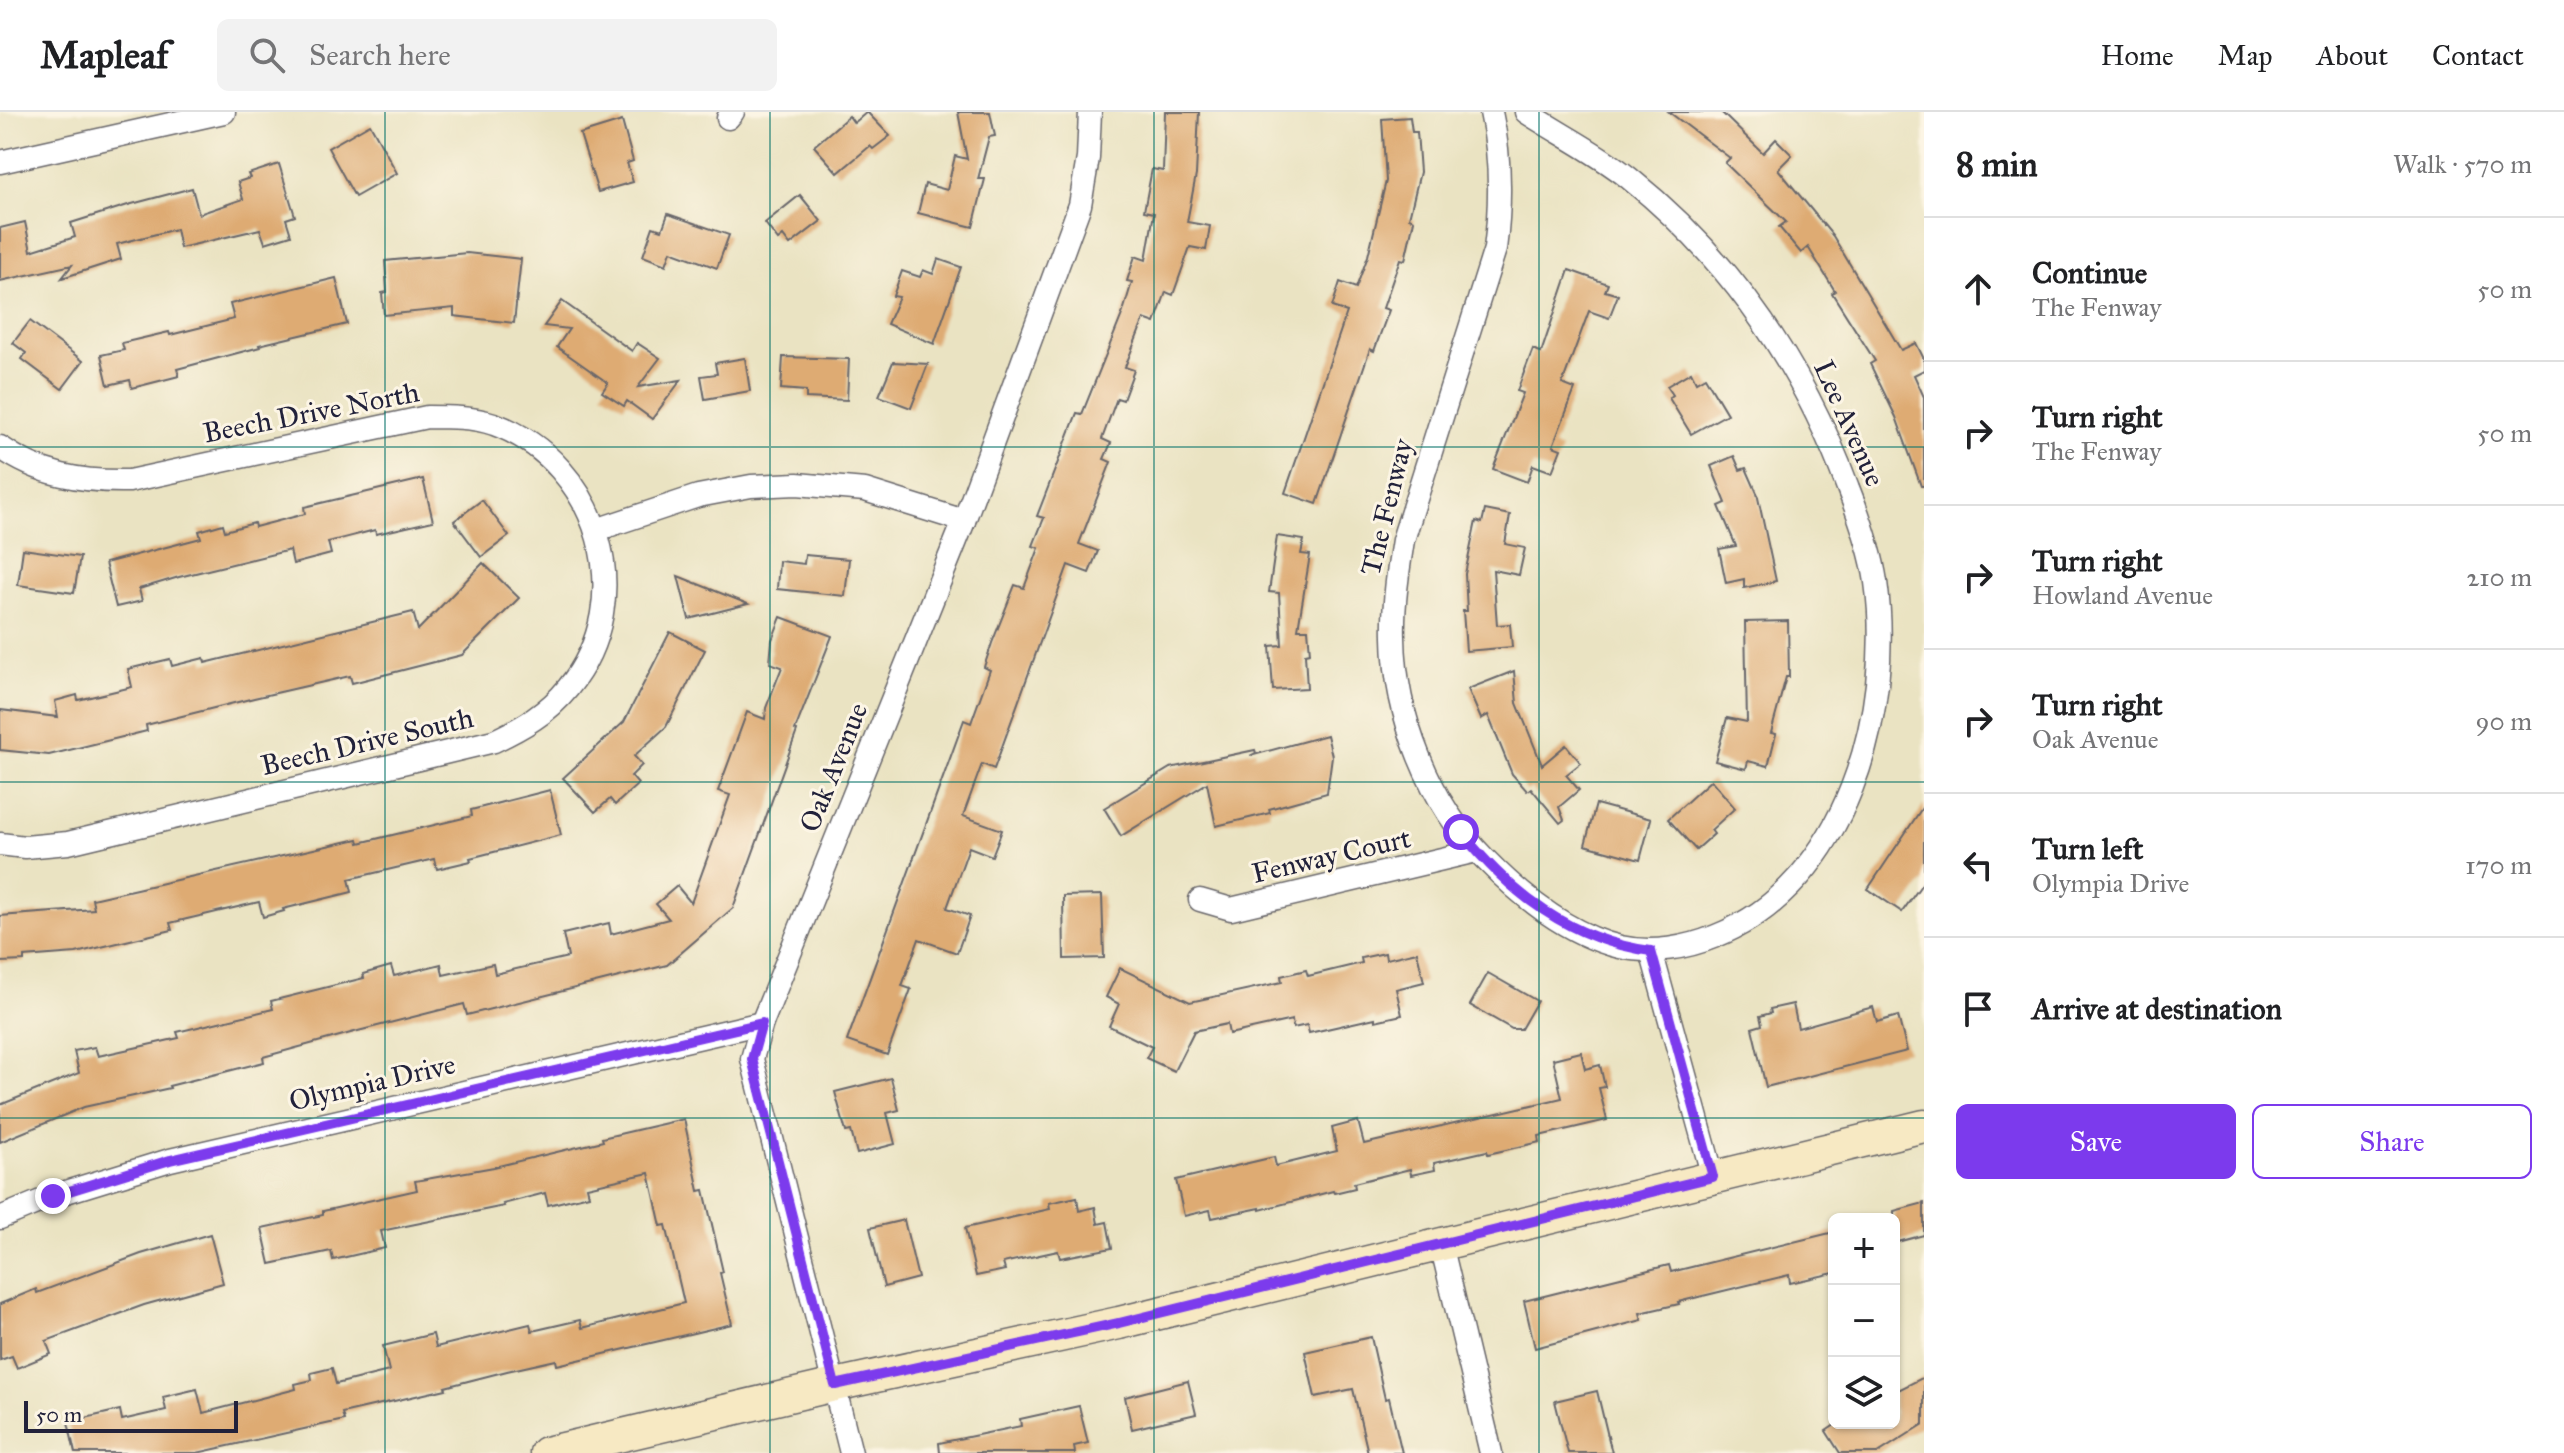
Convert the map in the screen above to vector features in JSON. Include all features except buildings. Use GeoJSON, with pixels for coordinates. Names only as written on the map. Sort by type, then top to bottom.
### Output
{"type":"FeatureCollection","features":[{"type":"Feature","properties":{"kind":"street"},"geometry":{"type":"LineString","coordinates":[[0,162],[224,112]]}},
{"type":"Feature","properties":{"kind":"street","name":"Oak Avenue"},"geometry":{"type":"LineString","coordinates":[[851,1453],[752,1059],[762,1023],[964,521],[1080,205],[1088,158],[1090,112]]}},
{"type":"Feature","properties":{"kind":"street","name":"The Fenway"},"geometry":{"type":"LineString","coordinates":[[1491,112],[1500,179],[1495,249],[1403,540],[1395,589],[1393,640],[1400,690],[1412,739],[1433,788],[1476,851],[1512,887],[1549,915],[1590,937],[1621,947],[1651,951]]}},
{"type":"Feature","properties":{"kind":"street","name":"Lee Avenue"},"geometry":{"type":"LineString","coordinates":[[1526,112],[1626,176],[1679,221],[1727,272],[1768,327],[1805,387],[1835,450],[1865,534],[1876,579],[1881,633],[1878,686],[1871,726],[1851,790],[1827,837],[1797,881],[1768,908],[1735,929],[1699,943],[1651,951]]}},
{"type":"Feature","properties":{"kind":"street","name":"Beech Drive North"},"geometry":{"type":"LineString","coordinates":[[0,447],[32,466],[65,477],[98,482],[129,481],[427,417],[461,417],[493,424],[528,440],[556,463],[577,489],[596,530]]}},
{"type":"Feature","properties":{"kind":"street"},"geometry":{"type":"LineString","coordinates":[[596,530],[698,496],[751,486],[797,484],[865,490],[964,521]]}},
{"type":"Feature","properties":{"kind":"street","name":"Beech Drive South"},"geometry":{"type":"LineString","coordinates":[[0,844],[25,847],[68,843],[494,741],[523,727],[548,709],[569,688],[586,661],[600,626],[605,591],[603,559],[596,530]]}},
{"type":"Feature","properties":{"kind":"street","name":"Fenway Court"},"geometry":{"type":"LineString","coordinates":[[1200,900],[1231,909],[1476,851]]}},
{"type":"Feature","properties":{"kind":"street"},"geometry":{"type":"LineString","coordinates":[[1651,951],[1713,1177]]}},
{"type":"Feature","properties":{"kind":"street","name":"Olympia Drive"},"geometry":{"type":"LineString","coordinates":[[0,1218],[53,1196],[170,1160],[762,1023]]}},
{"type":"Feature","properties":{"kind":"street"},"geometry":{"type":"LineString","coordinates":[[546,1453],[1119,1323],[1924,1126]]}},
{"type":"Feature","properties":{"kind":"street"},"geometry":{"type":"LineString","coordinates":[[1441,1244],[1491,1453]]}},
{"type":"Feature","properties":{"kind":"route"},"geometry":{"type":"LineString","coordinates":[[53,1196],[170,1160],[762,1023],[752,1059],[835,1385],[1119,1323],[1713,1177],[1651,951],[1621,947],[1590,937],[1549,915],[1512,887],[1461,832]]}}]}
